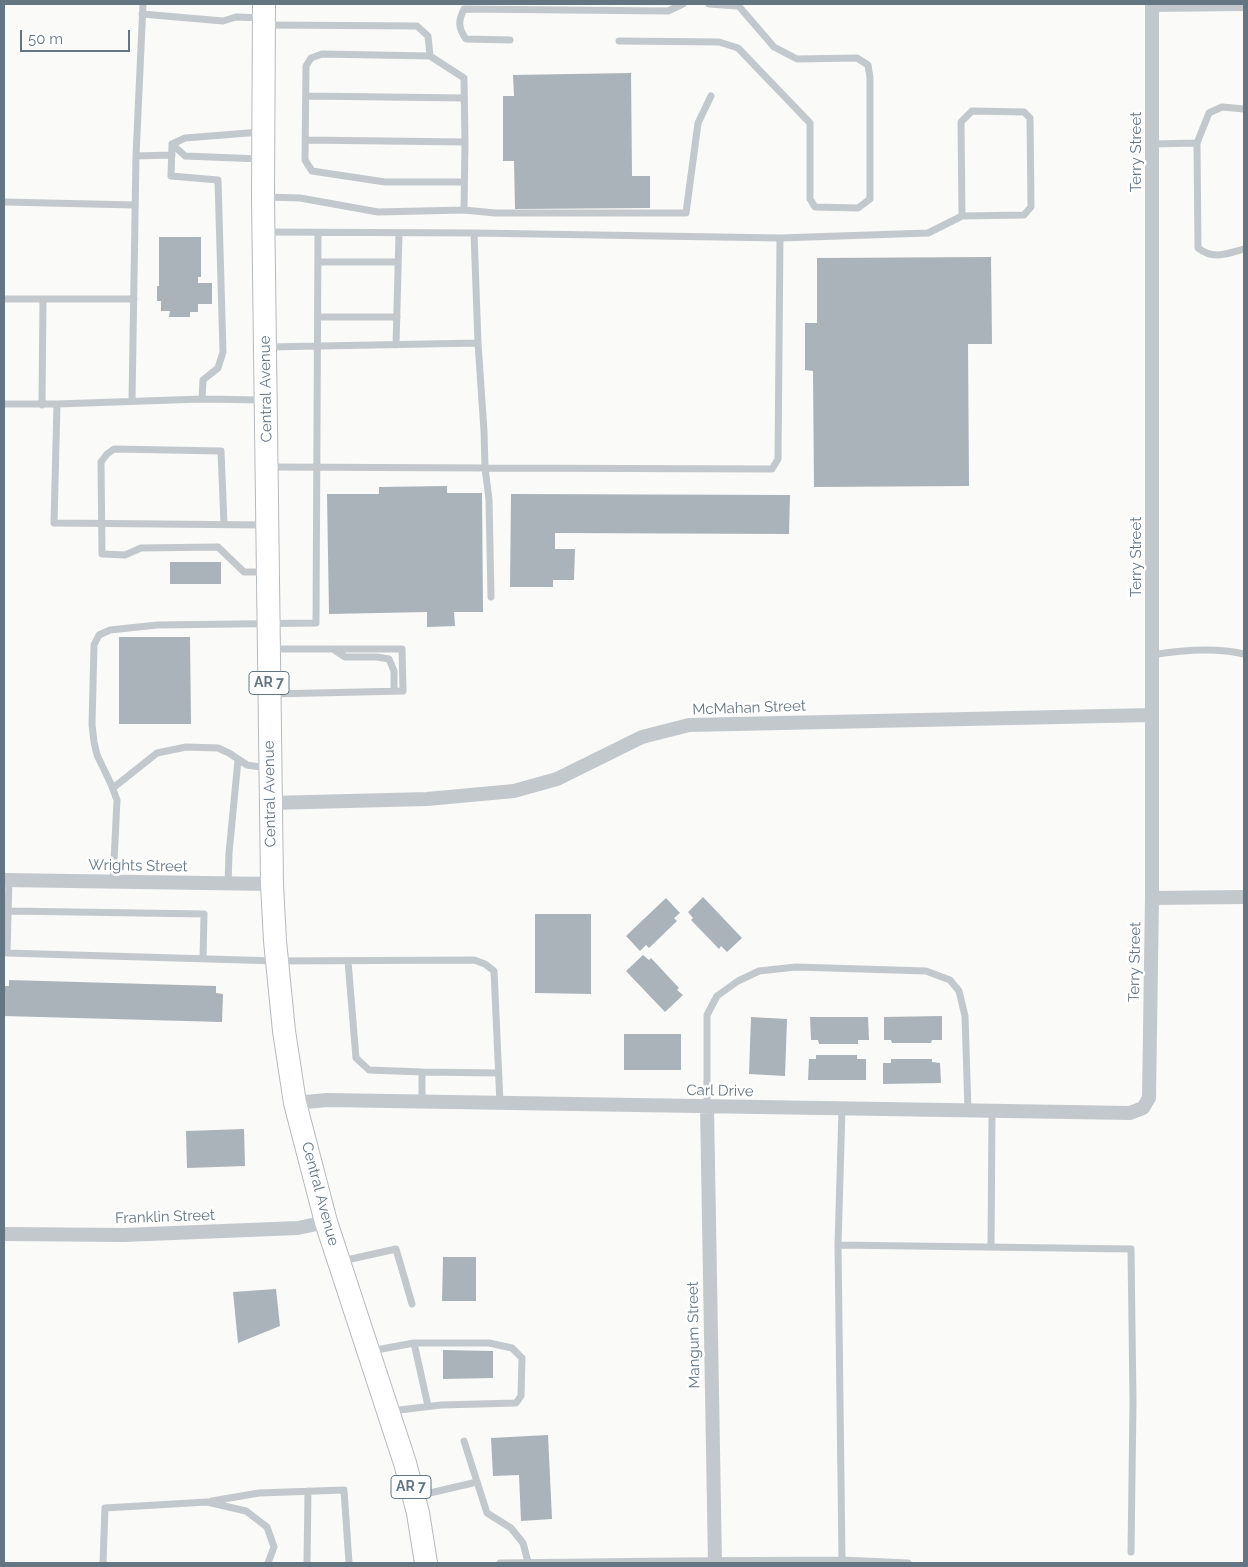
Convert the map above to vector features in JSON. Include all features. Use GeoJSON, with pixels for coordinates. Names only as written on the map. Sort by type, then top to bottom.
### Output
{"type":"FeatureCollection","features":[{"type":"Feature","properties":{"kind":"main road","name":"Central Avenue"},"geometry":{"type":"LineString","coordinates":[[264,16],[263,197],[270,803],[272,884],[284,1031],[295,1103],[326,1222],[406,1463],[426,1563]]}},
{"type":"Feature","properties":{"kind":"street"},"geometry":{"type":"LineString","coordinates":[[1152,4],[1244,4]]}},
{"type":"Feature","properties":{"kind":"street","name":"Terry Street"},"geometry":{"type":"LineString","coordinates":[[1143,1108],[1150,1098],[1152,898],[1152,4]]}},
{"type":"Feature","properties":{"kind":"street","name":"McMahan Street"},"geometry":{"type":"LineString","coordinates":[[270,803],[427,798],[514,791],[557,779],[642,737],[689,725],[1152,715]]}},
{"type":"Feature","properties":{"kind":"street","name":"Wrights Street"},"geometry":{"type":"LineString","coordinates":[[6,880],[272,884]]}},
{"type":"Feature","properties":{"kind":"street"},"geometry":{"type":"LineString","coordinates":[[1152,898],[1244,897]]}},
{"type":"Feature","properties":{"kind":"street","name":"Carl Drive"},"geometry":{"type":"LineString","coordinates":[[295,1103],[327,1100],[1130,1113],[1143,1108]]}},
{"type":"Feature","properties":{"kind":"street","name":"Mangum Street"},"geometry":{"type":"LineString","coordinates":[[707,1107],[714,1562]]}},
{"type":"Feature","properties":{"kind":"street","name":"Franklin Street"},"geometry":{"type":"LineString","coordinates":[[4,1234],[124,1235],[298,1228],[326,1222]]}},
{"type":"Feature","properties":{"kind":"lane"},"geometry":{"type":"LineString","coordinates":[[132,401],[136,156],[143,4]]}},
{"type":"Feature","properties":{"kind":"lane"},"geometry":{"type":"LineString","coordinates":[[510,40],[466,39],[459,29],[459,18],[464,9],[668,11],[683,4]]}},
{"type":"Feature","properties":{"kind":"lane"},"geometry":{"type":"LineString","coordinates":[[619,41],[719,42],[738,48],[810,123],[810,200],[815,207],[858,208],[870,199],[870,78],[868,65],[857,58],[797,59],[774,47],[737,5],[710,4]]}},
{"type":"Feature","properties":{"kind":"lane"},"geometry":{"type":"LineString","coordinates":[[142,14],[222,20],[236,17],[264,16],[417,26],[428,36],[430,56]]}},
{"type":"Feature","properties":{"kind":"lane"},"geometry":{"type":"LineString","coordinates":[[464,182],[384,182],[312,171],[305,160],[306,66],[311,58],[322,54],[430,56],[464,78],[465,142],[464,210]]}},
{"type":"Feature","properties":{"kind":"lane"},"geometry":{"type":"LineString","coordinates":[[306,96],[464,98]]}},
{"type":"Feature","properties":{"kind":"lane"},"geometry":{"type":"LineString","coordinates":[[263,197],[300,198],[378,212],[464,210],[495,213],[686,213],[698,123],[711,96]]}},
{"type":"Feature","properties":{"kind":"lane"},"geometry":{"type":"LineString","coordinates":[[1244,109],[1222,107],[1209,113],[1197,143],[1198,248],[1204,253],[1218,257],[1244,249]]}},
{"type":"Feature","properties":{"kind":"lane"},"geometry":{"type":"LineString","coordinates":[[264,232],[780,238],[928,233],[962,216],[1024,215],[1031,207],[1030,118],[1024,112],[972,111],[961,122],[962,216]]}},
{"type":"Feature","properties":{"kind":"lane"},"geometry":{"type":"LineString","coordinates":[[172,144],[185,138],[264,132]]}},
{"type":"Feature","properties":{"kind":"lane"},"geometry":{"type":"LineString","coordinates":[[305,140],[465,142]]}},
{"type":"Feature","properties":{"kind":"lane"},"geometry":{"type":"LineString","coordinates":[[1152,144],[1197,143]]}},
{"type":"Feature","properties":{"kind":"lane"},"geometry":{"type":"LineString","coordinates":[[172,144],[172,176],[218,180],[223,352],[218,368],[202,380],[202,399]]}},
{"type":"Feature","properties":{"kind":"lane"},"geometry":{"type":"LineString","coordinates":[[172,144],[185,156],[264,159]]}},
{"type":"Feature","properties":{"kind":"lane"},"geometry":{"type":"LineString","coordinates":[[136,156],[172,155]]}},
{"type":"Feature","properties":{"kind":"lane"},"geometry":{"type":"LineString","coordinates":[[4,202],[135,205]]}},
{"type":"Feature","properties":{"kind":"lane"},"geometry":{"type":"LineString","coordinates":[[113,882],[117,800],[97,755],[92,725],[94,645],[99,635],[110,630],[157,625],[316,623],[318,233]]}},
{"type":"Feature","properties":{"kind":"lane"},"geometry":{"type":"LineString","coordinates":[[396,345],[399,233]]}},
{"type":"Feature","properties":{"kind":"lane"},"geometry":{"type":"LineString","coordinates":[[474,233],[478,344],[485,468],[489,499],[491,597]]}},
{"type":"Feature","properties":{"kind":"lane"},"geometry":{"type":"LineString","coordinates":[[267,467],[772,470],[778,459],[780,238]]}},
{"type":"Feature","properties":{"kind":"lane"},"geometry":{"type":"LineString","coordinates":[[318,262],[398,262]]}},
{"type":"Feature","properties":{"kind":"lane"},"geometry":{"type":"LineString","coordinates":[[4,299],[134,299]]}},
{"type":"Feature","properties":{"kind":"lane"},"geometry":{"type":"LineString","coordinates":[[42,405],[43,299]]}},
{"type":"Feature","properties":{"kind":"lane"},"geometry":{"type":"LineString","coordinates":[[318,318],[397,317]]}},
{"type":"Feature","properties":{"kind":"lane"},"geometry":{"type":"LineString","coordinates":[[266,347],[478,344]]}},
{"type":"Feature","properties":{"kind":"lane"},"geometry":{"type":"LineString","coordinates":[[4,404],[42,405],[202,399],[266,400]]}},
{"type":"Feature","properties":{"kind":"lane"},"geometry":{"type":"LineString","coordinates":[[57,404],[54,522],[267,525]]}},
{"type":"Feature","properties":{"kind":"lane"},"geometry":{"type":"LineString","coordinates":[[224,524],[221,451],[114,450],[107,454],[102,462],[102,554],[125,554],[141,548],[218,547],[244,572],[268,572]]}},
{"type":"Feature","properties":{"kind":"lane"},"geometry":{"type":"LineString","coordinates":[[269,649],[402,648],[403,691],[269,694]]}},
{"type":"Feature","properties":{"kind":"lane"},"geometry":{"type":"LineString","coordinates":[[333,649],[345,657],[389,659],[394,671],[394,691]]}},
{"type":"Feature","properties":{"kind":"lane"},"geometry":{"type":"LineString","coordinates":[[1152,654],[1210,650],[1244,654]]}},
{"type":"Feature","properties":{"kind":"lane"},"geometry":{"type":"LineString","coordinates":[[113,788],[157,753],[186,747],[218,748],[247,765],[270,768]]}},
{"type":"Feature","properties":{"kind":"lane"},"geometry":{"type":"LineString","coordinates":[[228,884],[238,760]]}},
{"type":"Feature","properties":{"kind":"lane"},"geometry":{"type":"LineString","coordinates":[[6,880],[8,911],[7,953],[277,961],[474,960],[485,964],[494,971],[500,1103]]}},
{"type":"Feature","properties":{"kind":"lane"},"geometry":{"type":"LineString","coordinates":[[8,911],[204,914],[203,959]]}},
{"type":"Feature","properties":{"kind":"lane"},"geometry":{"type":"LineString","coordinates":[[348,961],[356,1058],[369,1070],[498,1073]]}},
{"type":"Feature","properties":{"kind":"lane"},"geometry":{"type":"LineString","coordinates":[[707,1107],[707,1015],[717,996],[738,981],[759,972],[796,967],[926,970],[950,980],[959,991],[965,1016],[968,1111]]}},
{"type":"Feature","properties":{"kind":"lane"},"geometry":{"type":"LineString","coordinates":[[422,1072],[422,1102]]}},
{"type":"Feature","properties":{"kind":"lane"},"geometry":{"type":"LineString","coordinates":[[842,1109],[838,1244],[842,1560]]}},
{"type":"Feature","properties":{"kind":"lane"},"geometry":{"type":"LineString","coordinates":[[991,1247],[992,1112]]}},
{"type":"Feature","properties":{"kind":"lane"},"geometry":{"type":"LineString","coordinates":[[838,1244],[1131,1249],[1133,1402],[1131,1552]]}},
{"type":"Feature","properties":{"kind":"lane"},"geometry":{"type":"LineString","coordinates":[[339,1262],[396,1249],[412,1304]]}},
{"type":"Feature","properties":{"kind":"lane"},"geometry":{"type":"LineString","coordinates":[[414,1343],[428,1406]]}},
{"type":"Feature","properties":{"kind":"lane"},"geometry":{"type":"LineString","coordinates":[[368,1351],[414,1343],[489,1343],[512,1348],[522,1358],[521,1396],[516,1403],[428,1406],[388,1412]]}},
{"type":"Feature","properties":{"kind":"lane"},"geometry":{"type":"LineString","coordinates":[[464,1440],[487,1513],[510,1528],[523,1543],[528,1562]]}},
{"type":"Feature","properties":{"kind":"lane"},"geometry":{"type":"LineString","coordinates":[[414,1497],[477,1482]]}},
{"type":"Feature","properties":{"kind":"lane"},"geometry":{"type":"LineString","coordinates":[[103,1563],[105,1508],[207,1502],[259,1493],[344,1490],[349,1563]]}},
{"type":"Feature","properties":{"kind":"lane"},"geometry":{"type":"LineString","coordinates":[[308,1491],[308,1563]]}},
{"type":"Feature","properties":{"kind":"lane"},"geometry":{"type":"LineString","coordinates":[[207,1502],[246,1511],[268,1527],[274,1547],[268,1563]]}},
{"type":"Feature","properties":{"kind":"lane"},"geometry":{"type":"LineString","coordinates":[[500,1563],[842,1560],[908,1563]]}},
{"type":"Feature","properties":{"kind":"building"},"geometry":{"type":"Polygon","coordinates":[[[631,73],[632,176],[650,176],[650,208],[515,209],[514,161],[503,161],[503,96],[514,96],[513,75],[631,73]]]}},
{"type":"Feature","properties":{"kind":"building"},"geometry":{"type":"Polygon","coordinates":[[[159,237],[201,237],[201,277],[198,277],[198,283],[212,283],[212,304],[198,304],[198,312],[190,312],[190,317],[169,317],[170,311],[161,311],[161,301],[157,301],[157,286],[159,286],[159,237]]]}},
{"type":"Feature","properties":{"kind":"building"},"geometry":{"type":"Polygon","coordinates":[[[991,257],[992,344],[968,344],[969,486],[814,487],[813,371],[805,370],[805,323],[817,323],[817,258],[991,257]]]}},
{"type":"Feature","properties":{"kind":"building"},"geometry":{"type":"Polygon","coordinates":[[[447,486],[447,493],[482,493],[483,612],[454,612],[455,626],[427,627],[427,612],[329,614],[327,494],[379,494],[379,487],[447,486]]]}},
{"type":"Feature","properties":{"kind":"building"},"geometry":{"type":"Polygon","coordinates":[[[511,494],[790,495],[789,534],[555,533],[555,549],[575,549],[574,580],[553,580],[553,587],[510,587],[511,494]]]}},
{"type":"Feature","properties":{"kind":"building"},"geometry":{"type":"Polygon","coordinates":[[[170,562],[221,562],[221,584],[170,584],[170,562]]]}},
{"type":"Feature","properties":{"kind":"building"},"geometry":{"type":"Polygon","coordinates":[[[119,637],[190,637],[191,724],[119,724],[119,637]]]}},
{"type":"Feature","properties":{"kind":"building"},"geometry":{"type":"Polygon","coordinates":[[[703,897],[742,938],[727,952],[721,946],[719,949],[691,920],[693,918],[688,912],[703,897]]]}},
{"type":"Feature","properties":{"kind":"building"},"geometry":{"type":"Polygon","coordinates":[[[666,898],[680,913],[674,918],[677,921],[649,948],[646,945],[640,951],[626,936],[666,898]]]}},
{"type":"Feature","properties":{"kind":"building"},"geometry":{"type":"Polygon","coordinates":[[[535,914],[591,914],[591,994],[535,993],[535,914]]]}},
{"type":"Feature","properties":{"kind":"building"},"geometry":{"type":"Polygon","coordinates":[[[643,955],[649,960],[651,958],[679,988],[677,990],[683,995],[665,1012],[626,971],[643,955]]]}},
{"type":"Feature","properties":{"kind":"building"},"geometry":{"type":"Polygon","coordinates":[[[9,980],[216,986],[216,993],[223,994],[222,1022],[4,1016],[4,986],[9,986],[9,980]]]}},
{"type":"Feature","properties":{"kind":"building"},"geometry":{"type":"Polygon","coordinates":[[[942,1016],[942,1040],[932,1040],[931,1043],[892,1043],[891,1040],[884,1040],[884,1017],[942,1016]]]}},
{"type":"Feature","properties":{"kind":"building"},"geometry":{"type":"Polygon","coordinates":[[[751,1017],[787,1019],[785,1076],[749,1074],[751,1017]]]}},
{"type":"Feature","properties":{"kind":"building"},"geometry":{"type":"Polygon","coordinates":[[[810,1017],[868,1017],[869,1040],[858,1040],[858,1044],[819,1044],[818,1040],[811,1040],[810,1017]]]}},
{"type":"Feature","properties":{"kind":"building"},"geometry":{"type":"Polygon","coordinates":[[[624,1034],[681,1034],[681,1070],[624,1070],[624,1034]]]}},
{"type":"Feature","properties":{"kind":"building"},"geometry":{"type":"Polygon","coordinates":[[[816,1055],[857,1055],[857,1059],[866,1059],[866,1080],[808,1080],[809,1059],[816,1059],[816,1055]]]}},
{"type":"Feature","properties":{"kind":"building"},"geometry":{"type":"Polygon","coordinates":[[[891,1059],[932,1059],[932,1062],[940,1063],[941,1083],[883,1084],[883,1063],[891,1063],[891,1059]]]}},
{"type":"Feature","properties":{"kind":"building"},"geometry":{"type":"Polygon","coordinates":[[[244,1129],[245,1166],[187,1168],[186,1131],[244,1129]]]}},
{"type":"Feature","properties":{"kind":"building"},"geometry":{"type":"Polygon","coordinates":[[[443,1257],[476,1257],[476,1301],[442,1301],[443,1257]]]}},
{"type":"Feature","properties":{"kind":"building"},"geometry":{"type":"Polygon","coordinates":[[[276,1289],[280,1326],[238,1343],[233,1292],[276,1289]]]}},
{"type":"Feature","properties":{"kind":"building"},"geometry":{"type":"Polygon","coordinates":[[[443,1350],[493,1351],[493,1378],[443,1379],[443,1350]]]}},
{"type":"Feature","properties":{"kind":"building"},"geometry":{"type":"Polygon","coordinates":[[[548,1435],[552,1519],[521,1521],[519,1475],[493,1476],[491,1438],[548,1435]]]}}]}
